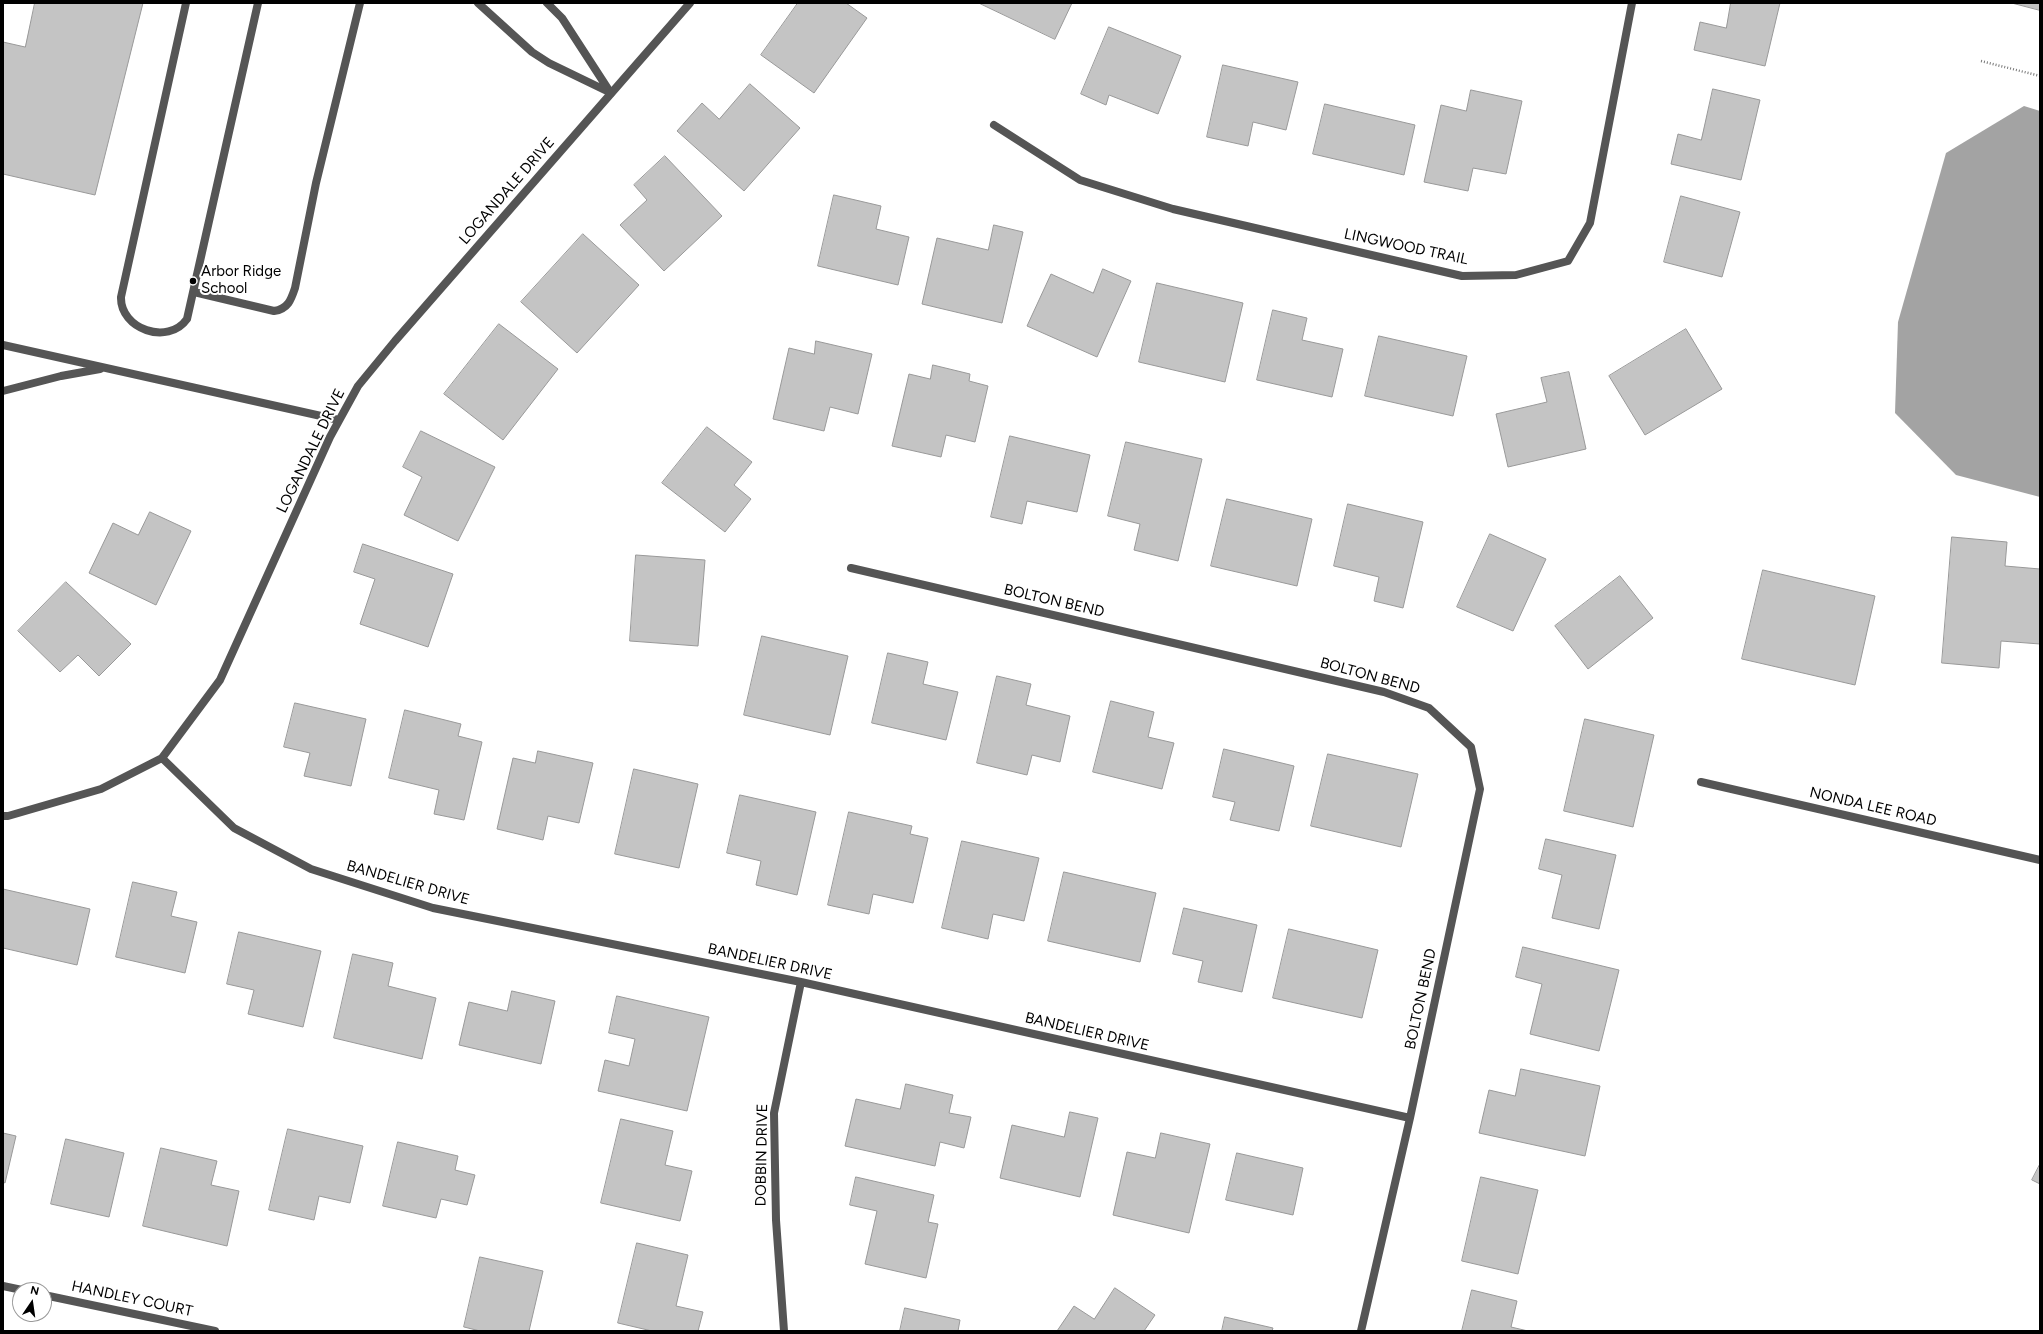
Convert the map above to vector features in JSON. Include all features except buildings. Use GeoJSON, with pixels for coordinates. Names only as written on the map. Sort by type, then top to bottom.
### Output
{"type":"FeatureCollection","features":[{"type":"Feature","properties":{"kind":"street"},"geometry":{"type":"LineString","coordinates":[[186,3],[120,304],[134,323],[144,330],[155,333],[165,333],[178,328],[187,319],[189,313],[258,3]]}},
{"type":"Feature","properties":{"kind":"street"},"geometry":{"type":"LineString","coordinates":[[194,292],[274,311],[283,308],[290,302],[295,288],[316,183],[360,3]]}},
{"type":"Feature","properties":{"kind":"street"},"geometry":{"type":"LineString","coordinates":[[357,14],[363,3]]}},
{"type":"Feature","properties":{"kind":"street"},"geometry":{"type":"LineString","coordinates":[[478,3],[532,52],[549,63],[611,93]]}},
{"type":"Feature","properties":{"kind":"street"},"geometry":{"type":"LineString","coordinates":[[547,3],[562,18],[611,93]]}},
{"type":"Feature","properties":{"kind":"street","name":"LOGANDALE DRIVE"},"geometry":{"type":"LineString","coordinates":[[3,816],[8,816],[101,789],[162,758],[220,680],[339,420],[358,386],[395,340],[690,3]]}},
{"type":"Feature","properties":{"kind":"street","name":"LINGWOOD TRAIL"},"geometry":{"type":"LineString","coordinates":[[994,125],[1080,180],[1173,209],[1462,276],[1516,275],[1568,261],[1590,223],[1632,3]]}},
{"type":"Feature","properties":{"kind":"street"},"geometry":{"type":"LineString","coordinates":[[3,345],[339,420]]}},
{"type":"Feature","properties":{"kind":"street"},"geometry":{"type":"LineString","coordinates":[[3,391],[61,376],[107,368]]}},
{"type":"Feature","properties":{"kind":"street","name":"BOLTON BEND"},"geometry":{"type":"LineString","coordinates":[[851,568],[1384,692],[1429,708],[1472,747],[1480,789],[1410,1118],[1361,1331]]}},
{"type":"Feature","properties":{"kind":"street","name":"BANDELIER DRIVE"},"geometry":{"type":"LineString","coordinates":[[162,758],[234,828],[311,869],[433,908],[801,982],[1410,1118]]}},
{"type":"Feature","properties":{"kind":"street","name":"NONDA LEE ROAD"},"geometry":{"type":"LineString","coordinates":[[1700,782],[2040,860]]}},
{"type":"Feature","properties":{"kind":"street","name":"DOBBIN DRIVE"},"geometry":{"type":"LineString","coordinates":[[784,1331],[776,1220],[774,1112],[801,982]]}},
{"type":"Feature","properties":{"kind":"street","name":"HANDLEY COURT"},"geometry":{"type":"LineString","coordinates":[[52,1297],[215,1331]]}},
{"type":"Feature","properties":{"kind":"path"},"geometry":{"type":"LineString","coordinates":[[1981,61],[2040,76]]}},
{"type":"Feature","properties":{"kind":"shaded area"},"geometry":{"type":"Polygon","coordinates":[[[2024,106],[2040,111],[2040,497],[1956,475],[1895,413],[1898,322],[1946,153],[2024,106]]]}},
{"type":"Feature","properties":{"kind":"place","name":"Arbor Ridge School"},"geometry":{"type":"Point","coordinates":[193,281]}}]}
